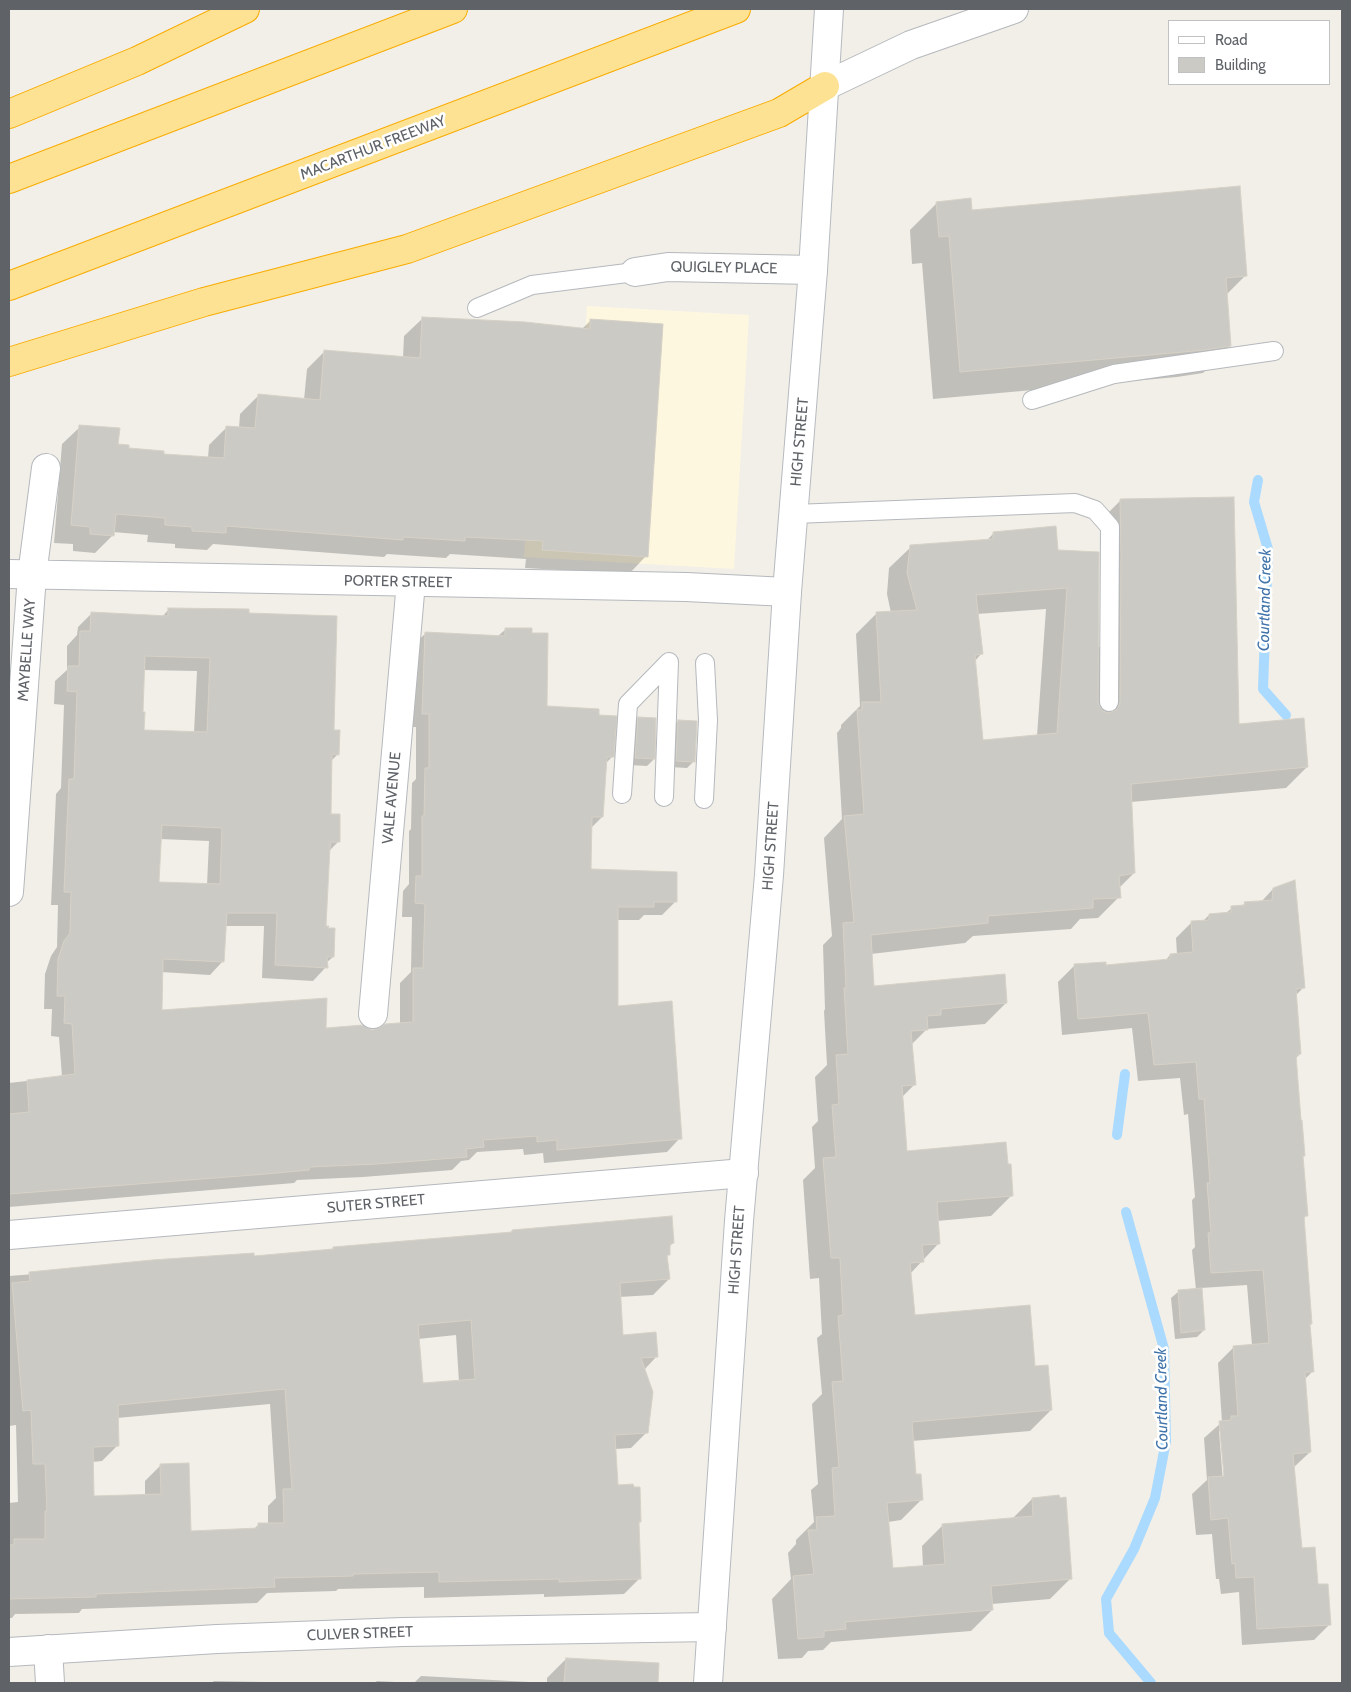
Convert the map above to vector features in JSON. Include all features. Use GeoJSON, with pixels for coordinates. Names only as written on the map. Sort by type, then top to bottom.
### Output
{"type":"FeatureCollection","features":[{"type":"Feature","properties":{"kind":"highway"},"geometry":{"type":"LineString","coordinates":[[9,114],[137,61],[245,9]]}},
{"type":"Feature","properties":{"kind":"highway"},"geometry":{"type":"LineString","coordinates":[[9,179],[453,9]]}},
{"type":"Feature","properties":{"kind":"highway","name":"MACARTHUR FREEWAY"},"geometry":{"type":"LineString","coordinates":[[9,286],[736,9]]}},
{"type":"Feature","properties":{"kind":"highway"},"geometry":{"type":"LineString","coordinates":[[9,362],[204,302],[407,249],[778,113],[825,86]]}},
{"type":"Feature","properties":{"kind":"street","name":"HIGH STREET"},"geometry":{"type":"LineString","coordinates":[[708,1683],[739,1221],[769,875],[787,592],[813,270],[829,9]]}},
{"type":"Feature","properties":{"kind":"street"},"geometry":{"type":"LineString","coordinates":[[825,86],[911,45],[1014,9]]}},
{"type":"Feature","properties":{"kind":"street","name":"QUIGLEY PLACE"},"geometry":{"type":"LineString","coordinates":[[635,272],[668,266],[813,270]]}},
{"type":"Feature","properties":{"kind":"street","name":"MAYBELLE WAY"},"geometry":{"type":"LineString","coordinates":[[9,892],[21,575],[46,468]]}},
{"type":"Feature","properties":{"kind":"street","name":"PORTER STREET"},"geometry":{"type":"LineString","coordinates":[[21,575],[686,587],[787,592]]}},
{"type":"Feature","properties":{"kind":"street","name":"VALE AVENUE"},"geometry":{"type":"LineString","coordinates":[[373,1014],[411,582]]}},
{"type":"Feature","properties":{"kind":"street","name":"SUTER STREET"},"geometry":{"type":"LineString","coordinates":[[9,1235],[744,1173]]}},
{"type":"Feature","properties":{"kind":"street","name":"CULVER STREET"},"geometry":{"type":"LineString","coordinates":[[9,1652],[217,1639],[403,1632],[712,1627]]}},
{"type":"Feature","properties":{"kind":"street"},"geometry":{"type":"LineString","coordinates":[[48,1649],[50,1683]]}},
{"type":"Feature","properties":{"kind":"lane"},"geometry":{"type":"LineString","coordinates":[[477,308],[532,285],[635,272]]}},
{"type":"Feature","properties":{"kind":"lane"},"geometry":{"type":"LineString","coordinates":[[1032,400],[1114,374],[1274,351]]}},
{"type":"Feature","properties":{"kind":"lane"},"geometry":{"type":"LineString","coordinates":[[794,514],[1075,503],[1095,510],[1110,527],[1110,702]]}},
{"type":"Feature","properties":{"kind":"lane"},"geometry":{"type":"LineString","coordinates":[[622,794],[628,704],[669,662],[664,796]]}},
{"type":"Feature","properties":{"kind":"lane"},"geometry":{"type":"LineString","coordinates":[[704,799],[708,720],[705,663]]}},
{"type":"Feature","properties":{"kind":"shaded area"},"geometry":{"type":"Polygon","coordinates":[[[587,306],[749,315],[734,569],[524,557],[531,437],[579,439],[587,306]]]}},
{"type":"Feature","properties":{"kind":"building"},"geometry":{"type":"Polygon","coordinates":[[[1240,186],[1247,276],[1226,278],[1231,346],[960,372],[949,236],[939,237],[936,202],[971,198],[972,210],[1240,186]]]}},
{"type":"Feature","properties":{"kind":"building"},"geometry":{"type":"Polygon","coordinates":[[[422,317],[525,322],[590,329],[590,319],[663,324],[648,557],[542,550],[543,541],[465,537],[465,541],[403,537],[403,540],[226,526],[226,533],[192,531],[192,527],[165,525],[165,518],[116,514],[114,536],[90,534],[90,527],[71,525],[79,425],[120,428],[118,444],[129,445],[129,448],[164,451],[164,454],[224,458],[226,426],[255,428],[258,394],[320,400],[324,350],[420,358],[422,317]]]}},
{"type":"Feature","properties":{"kind":"building"},"geometry":{"type":"Polygon","coordinates":[[[1234,497],[1239,724],[1304,718],[1308,767],[1131,784],[1135,873],[1119,876],[1121,898],[1093,899],[1093,908],[988,916],[988,923],[871,935],[874,986],[1005,974],[1007,1003],[941,1009],[941,1015],[927,1016],[928,1030],[911,1031],[916,1085],[902,1086],[907,1151],[1006,1142],[1008,1164],[1011,1164],[1013,1196],[937,1202],[940,1244],[922,1245],[924,1262],[910,1263],[915,1315],[1030,1305],[1035,1366],[1048,1365],[1052,1410],[912,1422],[916,1474],[921,1474],[923,1500],[887,1503],[893,1568],[945,1564],[942,1524],[1033,1516],[1032,1498],[1059,1495],[1060,1498],[1066,1497],[1072,1579],[991,1586],[993,1610],[845,1622],[846,1629],[824,1631],[824,1637],[798,1639],[793,1576],[814,1574],[808,1530],[817,1530],[816,1517],[835,1516],[832,1468],[839,1467],[832,1382],[843,1381],[838,1316],[843,1315],[840,1258],[831,1258],[823,1158],[836,1157],[832,1105],[839,1104],[836,1055],[848,1054],[843,923],[854,922],[844,816],[864,814],[857,710],[862,710],[862,702],[881,702],[876,612],[917,610],[907,573],[910,545],[993,539],[993,532],[1056,526],[1058,550],[1099,552],[1098,702],[1103,711],[1108,713],[1114,711],[1118,708],[1120,702],[1120,499],[1234,497]],[[1067,588],[976,595],[983,654],[975,655],[983,740],[1057,733],[1067,588]]]}},
{"type":"Feature","properties":{"kind":"building"},"geometry":{"type":"Polygon","coordinates":[[[168,608],[249,609],[249,613],[337,616],[334,730],[340,730],[339,755],[332,754],[331,814],[340,814],[340,842],[331,842],[330,847],[326,926],[329,926],[328,928],[335,928],[334,957],[327,957],[328,968],[275,965],[277,913],[227,913],[224,962],[163,959],[162,1010],[327,998],[326,1028],[363,1025],[372,1030],[385,1024],[413,1022],[413,968],[423,968],[425,904],[415,903],[416,876],[422,876],[422,816],[424,816],[425,768],[429,768],[429,714],[422,714],[425,632],[505,636],[505,628],[532,628],[532,633],[548,633],[547,706],[599,709],[599,715],[617,716],[614,757],[607,757],[603,817],[592,817],[591,869],[677,872],[677,902],[654,902],[654,907],[618,907],[618,1006],[672,1001],[682,1139],[557,1150],[557,1140],[537,1142],[537,1136],[483,1140],[484,1147],[466,1149],[467,1157],[309,1167],[309,1170],[266,1174],[9,1194],[9,1114],[29,1112],[27,1080],[75,1074],[72,1024],[64,1023],[65,996],[57,996],[58,959],[64,941],[70,933],[71,892],[64,892],[69,779],[74,779],[77,692],[67,691],[68,666],[79,666],[80,631],[90,631],[91,612],[168,616],[168,608]],[[145,656],[144,730],[207,732],[210,658],[145,656]],[[162,825],[159,882],[220,884],[222,828],[162,825]]]}},
{"type":"Feature","properties":{"kind":"building"},"geometry":{"type":"Polygon","coordinates":[[[638,717],[656,718],[655,759],[635,758],[638,717]]]}},
{"type":"Feature","properties":{"kind":"building"},"geometry":{"type":"Polygon","coordinates":[[[678,720],[697,721],[695,762],[676,761],[678,720]]]}},
{"type":"Feature","properties":{"kind":"building"},"geometry":{"type":"Polygon","coordinates":[[[1295,880],[1305,988],[1296,989],[1301,1054],[1296,1055],[1305,1156],[1303,1156],[1308,1216],[1304,1216],[1314,1372],[1305,1372],[1311,1452],[1293,1454],[1302,1548],[1315,1547],[1318,1584],[1328,1584],[1331,1625],[1257,1629],[1254,1577],[1236,1578],[1235,1563],[1232,1564],[1228,1518],[1211,1520],[1208,1477],[1224,1476],[1219,1421],[1231,1420],[1231,1416],[1238,1416],[1233,1346],[1269,1343],[1263,1270],[1211,1273],[1208,1233],[1211,1233],[1207,1183],[1210,1183],[1204,1099],[1199,1099],[1196,1062],[1154,1065],[1148,1013],[1078,1019],[1074,964],[1106,962],[1106,965],[1170,959],[1170,954],[1193,952],[1191,921],[1209,920],[1209,914],[1231,912],[1231,906],[1245,905],[1244,902],[1272,900],[1273,888],[1295,880]]]}},
{"type":"Feature","properties":{"kind":"building"},"geometry":{"type":"Polygon","coordinates":[[[672,1216],[674,1243],[670,1244],[670,1255],[667,1255],[670,1279],[620,1283],[623,1335],[656,1332],[658,1357],[641,1358],[653,1392],[648,1433],[615,1435],[618,1485],[633,1484],[634,1487],[640,1487],[641,1579],[559,1582],[559,1579],[439,1582],[439,1572],[353,1574],[353,1576],[274,1578],[275,1587],[96,1594],[96,1597],[9,1599],[9,1545],[14,1545],[14,1539],[45,1539],[45,1511],[47,1511],[45,1464],[33,1464],[31,1410],[23,1411],[12,1283],[30,1281],[29,1272],[152,1260],[254,1253],[254,1256],[333,1249],[333,1247],[512,1232],[512,1230],[672,1216]],[[471,1320],[418,1325],[423,1383],[475,1379],[471,1320]],[[285,1389],[118,1405],[119,1446],[93,1447],[94,1496],[161,1494],[160,1464],[189,1463],[191,1531],[258,1528],[258,1523],[284,1523],[283,1489],[292,1489],[285,1389]]]}},
{"type":"Feature","properties":{"kind":"building"},"geometry":{"type":"Polygon","coordinates":[[[1202,1288],[1205,1330],[1181,1333],[1178,1290],[1202,1288]]]}},
{"type":"Feature","properties":{"kind":"building"},"geometry":{"type":"Polygon","coordinates":[[[566,1658],[659,1663],[658,1683],[564,1683],[566,1658]]]}},
{"type":"Feature","properties":{"kind":"waterway","name":"Courtland Creek"},"geometry":{"type":"LineString","coordinates":[[1258,480],[1254,502],[1268,549],[1263,689],[1286,715]]}},
{"type":"Feature","properties":{"kind":"waterway","name":"Courtland Creek"},"geometry":{"type":"LineString","coordinates":[[1117,1135],[1125,1074]]}},
{"type":"Feature","properties":{"kind":"waterway","name":"Courtland Creek"},"geometry":{"type":"LineString","coordinates":[[1126,1212],[1164,1349],[1166,1441],[1155,1498],[1134,1549],[1106,1599],[1109,1633],[1151,1683]]}}]}
